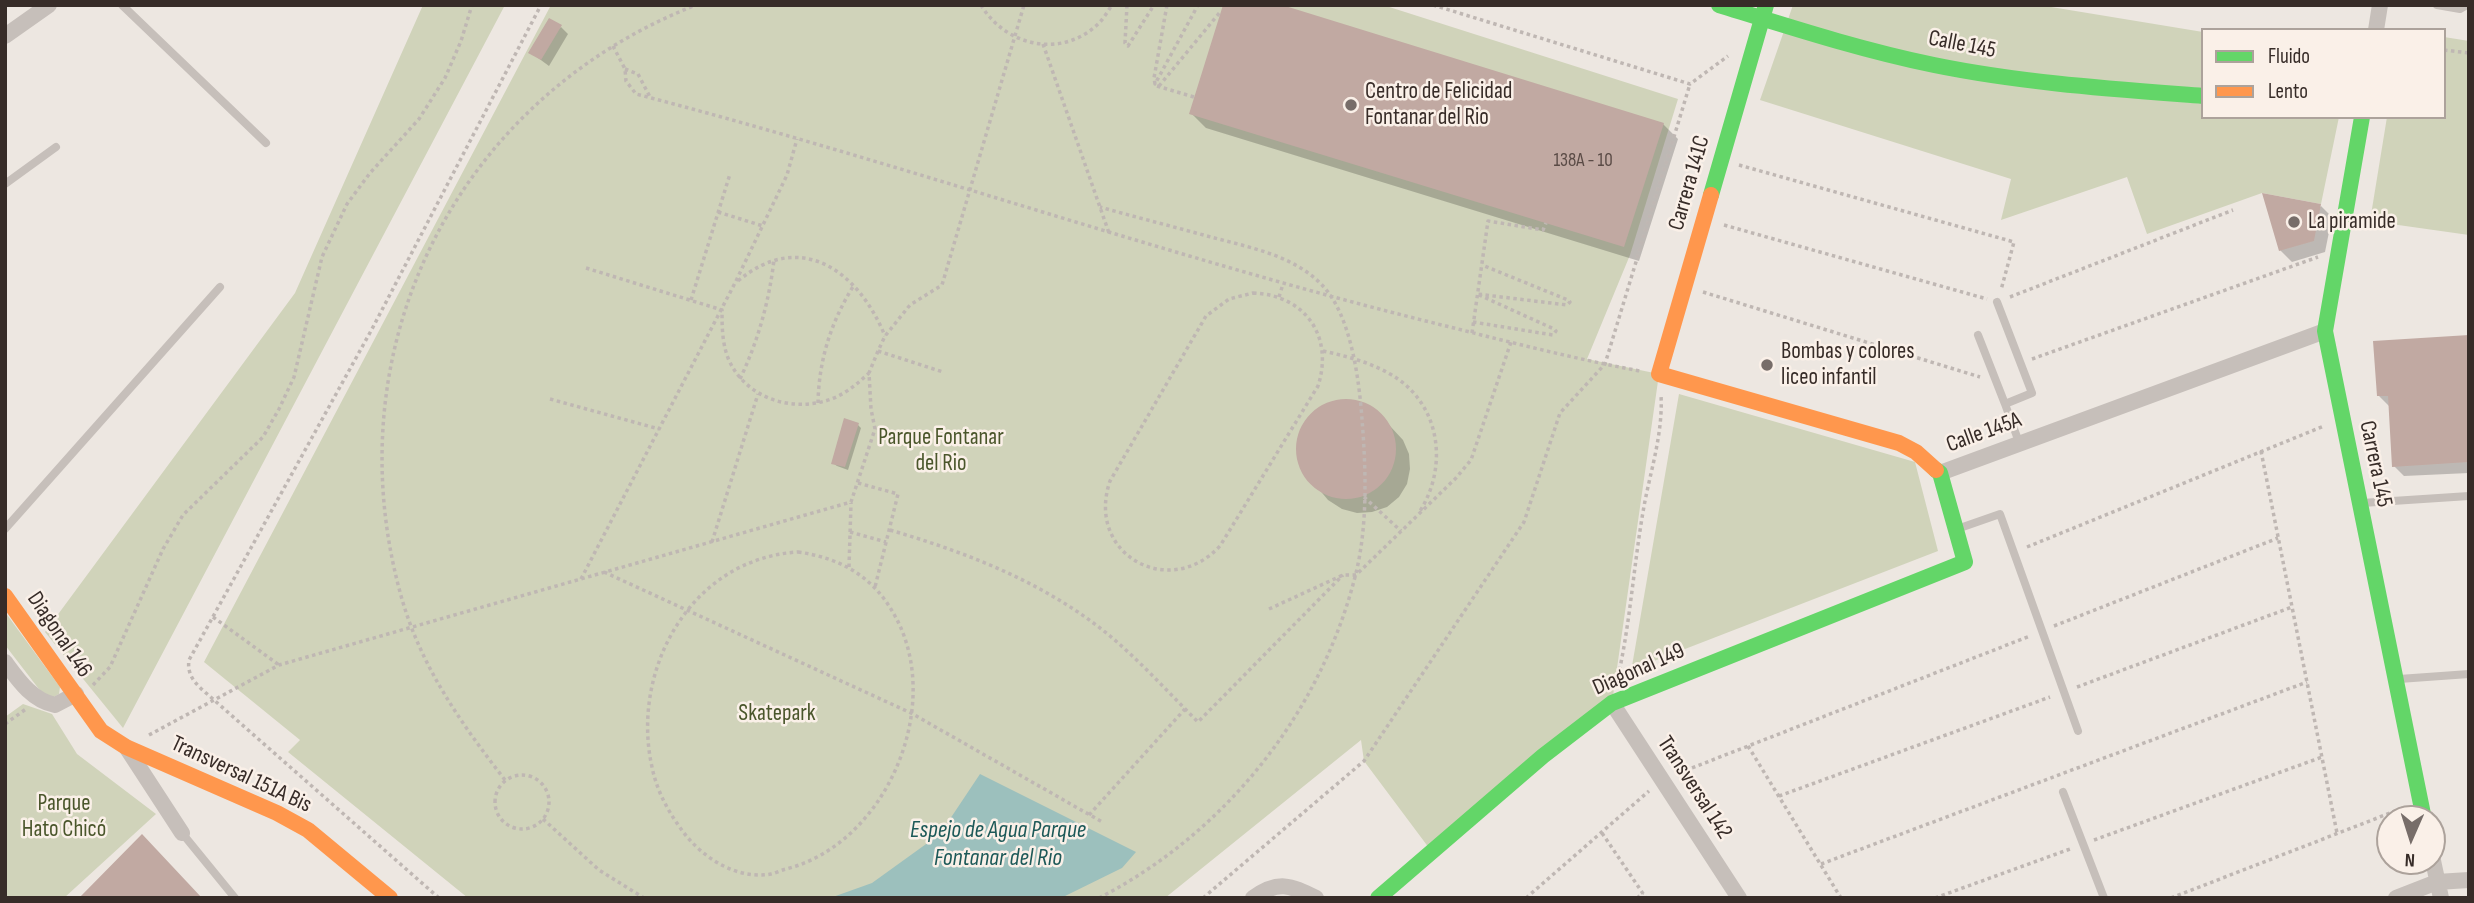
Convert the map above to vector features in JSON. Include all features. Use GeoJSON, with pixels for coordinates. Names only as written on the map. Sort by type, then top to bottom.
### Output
{"type":"FeatureCollection","features":[{"type":"Feature","properties":{"kind":"street"},"geometry":{"type":"LineString","coordinates":[[5,36],[49,5]]}},
{"type":"Feature","properties":{"kind":"street","name":"Calle 145"},"geometry":{"type":"LineString","coordinates":[[1719,5],[1763,12],[1867,48],[1962,71],[2053,84],[2201,96]]}},
{"type":"Feature","properties":{"kind":"street"},"geometry":{"type":"LineString","coordinates":[[2376,28],[2380,5]]}},
{"type":"Feature","properties":{"kind":"street","name":"Carrera 141C"},"geometry":{"type":"LineString","coordinates":[[1659,374],[1763,12]]}},
{"type":"Feature","properties":{"kind":"street","name":"Carrera 145"},"geometry":{"type":"LineString","coordinates":[[2362,119],[2325,331],[2422,805]]}},
{"type":"Feature","properties":{"kind":"street","name":"Calle 145A"},"geometry":{"type":"LineString","coordinates":[[1659,374],[1899,443],[1916,452],[1940,473],[2325,331]]}},
{"type":"Feature","properties":{"kind":"street"},"geometry":{"type":"LineString","coordinates":[[1940,473],[1955,529]]}},
{"type":"Feature","properties":{"kind":"street","name":"Diagonal 149"},"geometry":{"type":"LineString","coordinates":[[1378,898],[1543,756],[1612,703],[1965,562],[1955,529]]}},
{"type":"Feature","properties":{"kind":"street","name":"Diagonal 146"},"geometry":{"type":"LineString","coordinates":[[5,596],[76,694],[55,705],[39,699]]}},
{"type":"Feature","properties":{"kind":"street"},"geometry":{"type":"LineString","coordinates":[[5,662],[39,699]]}},
{"type":"Feature","properties":{"kind":"street","name":"Transversal 151A Bis"},"geometry":{"type":"LineString","coordinates":[[76,694],[101,731],[126,747],[277,813],[308,830],[390,898]]}},
{"type":"Feature","properties":{"kind":"street","name":"Transversal 142"},"geometry":{"type":"LineString","coordinates":[[1612,703],[1739,898]]}},
{"type":"Feature","properties":{"kind":"street"},"geometry":{"type":"LineString","coordinates":[[126,747],[181,833]]}},
{"type":"Feature","properties":{"kind":"street"},"geometry":{"type":"LineString","coordinates":[[2396,898],[2439,890],[2469,880]]}},
{"type":"Feature","properties":{"kind":"street"},"geometry":{"type":"LineString","coordinates":[[1253,898],[1267,888],[1278,885],[1297,889],[1316,898]]}},
{"type":"Feature","properties":{"kind":"lane"},"geometry":{"type":"LineString","coordinates":[[122,5],[266,143]]}},
{"type":"Feature","properties":{"kind":"lane"},"geometry":{"type":"LineString","coordinates":[[2437,5],[2460,9],[2467,5]]}},
{"type":"Feature","properties":{"kind":"lane"},"geometry":{"type":"LineString","coordinates":[[5,184],[56,147]]}},
{"type":"Feature","properties":{"kind":"lane"},"geometry":{"type":"LineString","coordinates":[[5,529],[220,287]]}},
{"type":"Feature","properties":{"kind":"lane"},"geometry":{"type":"LineString","coordinates":[[1997,302],[2032,393],[2005,404]]}},
{"type":"Feature","properties":{"kind":"lane"},"geometry":{"type":"LineString","coordinates":[[1978,335],[2020,444]]}},
{"type":"Feature","properties":{"kind":"lane"},"geometry":{"type":"LineString","coordinates":[[2359,503],[2469,496]]}},
{"type":"Feature","properties":{"kind":"lane"},"geometry":{"type":"LineString","coordinates":[[1955,529],[2000,514],[2078,731]]}},
{"type":"Feature","properties":{"kind":"lane"},"geometry":{"type":"LineString","coordinates":[[2396,679],[2469,674]]}},
{"type":"Feature","properties":{"kind":"lane"},"geometry":{"type":"LineString","coordinates":[[2063,792],[2104,898]]}},
{"type":"Feature","properties":{"kind":"lane"},"geometry":{"type":"LineString","coordinates":[[181,833],[235,898]]}},
{"type":"Feature","properties":{"kind":"path"},"geometry":{"type":"LineString","coordinates":[[76,694],[98,682],[110,667],[163,549],[183,515],[262,437],[279,409],[293,377],[322,257],[347,204],[370,173],[419,119],[445,78],[461,41],[472,5]]}},
{"type":"Feature","properties":{"kind":"path"},"geometry":{"type":"LineString","coordinates":[[439,898],[214,700],[194,681],[188,667],[189,660],[372,329],[541,5]]}},
{"type":"Feature","properties":{"kind":"path"},"geometry":{"type":"LineString","coordinates":[[505,780],[457,717],[427,663],[400,593],[387,536],[382,483],[382,432],[388,379],[412,292],[428,252],[449,212],[479,165],[539,100],[575,71],[613,46],[696,5]]}},
{"type":"Feature","properties":{"kind":"path"},"geometry":{"type":"LineString","coordinates":[[981,5],[989,18],[1008,35],[1031,44],[1056,45],[1079,37],[1100,23],[1112,5]]}},
{"type":"Feature","properties":{"kind":"path"},"geometry":{"type":"LineString","coordinates":[[849,567],[851,502],[875,429],[871,409],[870,373],[884,336],[910,305],[942,285],[1024,5]]}},
{"type":"Feature","properties":{"kind":"path"},"geometry":{"type":"LineString","coordinates":[[1128,5],[1125,43],[1128,46],[1154,5]]}},
{"type":"Feature","properties":{"kind":"path"},"geometry":{"type":"LineString","coordinates":[[1167,5],[1154,78],[1157,85],[1194,97]]}},
{"type":"Feature","properties":{"kind":"path"},"geometry":{"type":"LineString","coordinates":[[1157,85],[1198,5]]}},
{"type":"Feature","properties":{"kind":"path"},"geometry":{"type":"LineString","coordinates":[[1433,5],[1690,84]]}},
{"type":"Feature","properties":{"kind":"path"},"geometry":{"type":"LineString","coordinates":[[1157,85],[1221,11]]}},
{"type":"Feature","properties":{"kind":"path"},"geometry":{"type":"LineString","coordinates":[[1203,898],[1364,761],[1524,522],[1560,413],[1605,364],[1690,84],[1757,34]]}},
{"type":"Feature","properties":{"kind":"path"},"geometry":{"type":"LineString","coordinates":[[1043,44],[1109,233]]}},
{"type":"Feature","properties":{"kind":"path"},"geometry":{"type":"LineString","coordinates":[[613,46],[625,69],[626,81],[636,94],[797,139],[1334,299],[1605,364],[1659,374],[1661,405],[1657,450],[1645,500],[1624,650],[1612,703]]}},
{"type":"Feature","properties":{"kind":"path"},"geometry":{"type":"LineString","coordinates":[[2446,50],[2469,53]]}},
{"type":"Feature","properties":{"kind":"path"},"geometry":{"type":"LineString","coordinates":[[625,69],[638,74],[651,98]]}},
{"type":"Feature","properties":{"kind":"path"},"geometry":{"type":"LineString","coordinates":[[580,581],[722,310],[787,175],[797,139]]}},
{"type":"Feature","properties":{"kind":"path"},"geometry":{"type":"LineString","coordinates":[[1720,160],[2014,242],[1997,302]]}},
{"type":"Feature","properties":{"kind":"path"},"geometry":{"type":"LineString","coordinates":[[691,300],[730,174]]}},
{"type":"Feature","properties":{"kind":"path"},"geometry":{"type":"LineString","coordinates":[[1099,898],[1153,865],[1187,840],[1240,789],[1264,761],[1294,718],[1324,663],[1342,621],[1356,575],[1364,497],[1362,412],[1354,358],[1334,299],[1307,272],[1276,255],[1100,207]]}},
{"type":"Feature","properties":{"kind":"path"},"geometry":{"type":"LineString","coordinates":[[1703,219],[1997,302],[2233,210]]}},
{"type":"Feature","properties":{"kind":"path"},"geometry":{"type":"LineString","coordinates":[[718,212],[763,226]]}},
{"type":"Feature","properties":{"kind":"path"},"geometry":{"type":"LineString","coordinates":[[1472,333],[1488,221],[1543,230],[1546,223]]}},
{"type":"Feature","properties":{"kind":"path"},"geometry":{"type":"LineString","coordinates":[[2021,363],[2340,249]]}},
{"type":"Feature","properties":{"kind":"path"},"geometry":{"type":"LineString","coordinates":[[735,283],[748,272],[774,260],[796,258],[826,264],[839,271],[854,285],[871,307],[884,336]]}},
{"type":"Feature","properties":{"kind":"path"},"geometry":{"type":"LineString","coordinates":[[740,379],[765,313],[774,260]]}},
{"type":"Feature","properties":{"kind":"path"},"geometry":{"type":"LineString","coordinates":[[1477,295],[1567,305],[1570,302],[1482,265]]}},
{"type":"Feature","properties":{"kind":"path"},"geometry":{"type":"LineString","coordinates":[[586,268],[722,310]]}},
{"type":"Feature","properties":{"kind":"path"},"geometry":{"type":"LineString","coordinates":[[1279,297],[1283,284]]}},
{"type":"Feature","properties":{"kind":"path"},"geometry":{"type":"LineString","coordinates":[[818,402],[825,349],[836,315],[854,285]]}},
{"type":"Feature","properties":{"kind":"path"},"geometry":{"type":"LineString","coordinates":[[1684,287],[1996,382]]}},
{"type":"Feature","properties":{"kind":"path"},"geometry":{"type":"LineString","coordinates":[[1253,293],[1279,297],[1293,303],[1308,318],[1319,336],[1323,351],[1322,374],[1318,386],[1220,546],[1189,568],[1167,571],[1144,566],[1127,555],[1112,537],[1105,504],[1110,481],[1200,325],[1215,307],[1229,299],[1253,293]]}},
{"type":"Feature","properties":{"kind":"path"},"geometry":{"type":"LineString","coordinates":[[1473,322],[1551,335],[1556,331],[1477,295]]}},
{"type":"Feature","properties":{"kind":"path"},"geometry":{"type":"LineString","coordinates":[[722,310],[725,348],[740,379],[758,394],[784,403],[818,402],[834,398],[853,388],[870,373]]}},
{"type":"Feature","properties":{"kind":"path"},"geometry":{"type":"LineString","coordinates":[[1269,609],[1343,575],[1356,575],[1457,478],[1471,460],[1511,342]]}},
{"type":"Feature","properties":{"kind":"path"},"geometry":{"type":"LineString","coordinates":[[878,351],[943,372]]}},
{"type":"Feature","properties":{"kind":"path"},"geometry":{"type":"LineString","coordinates":[[1323,351],[1354,358],[1391,374],[1419,399],[1430,418],[1436,437],[1435,479],[1417,516]]}},
{"type":"Feature","properties":{"kind":"path"},"geometry":{"type":"LineString","coordinates":[[712,542],[758,394]]}},
{"type":"Feature","properties":{"kind":"path"},"geometry":{"type":"LineString","coordinates":[[551,399],[659,429]]}},
{"type":"Feature","properties":{"kind":"path"},"geometry":{"type":"LineString","coordinates":[[2014,552],[2342,418]]}},
{"type":"Feature","properties":{"kind":"path"},"geometry":{"type":"LineString","coordinates":[[2261,451],[2337,833]]}},
{"type":"Feature","properties":{"kind":"path"},"geometry":{"type":"LineString","coordinates":[[857,482],[898,494],[875,587]]}},
{"type":"Feature","properties":{"kind":"path"},"geometry":{"type":"LineString","coordinates":[[1364,497],[1401,531]]}},
{"type":"Feature","properties":{"kind":"path"},"geometry":{"type":"LineString","coordinates":[[126,747],[279,665],[851,502]]}},
{"type":"Feature","properties":{"kind":"path"},"geometry":{"type":"LineString","coordinates":[[890,530],[982,560],[1050,595],[1110,636],[1198,722],[1343,575]]}},
{"type":"Feature","properties":{"kind":"path"},"geometry":{"type":"LineString","coordinates":[[850,531],[886,542]]}},
{"type":"Feature","properties":{"kind":"path"},"geometry":{"type":"LineString","coordinates":[[1526,898],[1662,779],[2278,538]]}},
{"type":"Feature","properties":{"kind":"path"},"geometry":{"type":"LineString","coordinates":[[780,553],[819,555],[849,567],[875,587],[887,601],[902,628],[910,655],[911,713],[900,760],[890,783],[869,814],[841,842],[803,865],[771,874],[748,873],[710,859],[693,845],[672,816],[654,776],[648,750],[647,713],[651,684],[658,661],[687,610],[709,586],[724,575],[761,558],[780,553]]}},
{"type":"Feature","properties":{"kind":"path"},"geometry":{"type":"LineString","coordinates":[[604,572],[911,713],[1104,823]]}},
{"type":"Feature","properties":{"kind":"path"},"geometry":{"type":"LineString","coordinates":[[1779,796],[2292,607]]}},
{"type":"Feature","properties":{"kind":"path"},"geometry":{"type":"LineString","coordinates":[[213,617],[279,665]]}},
{"type":"Feature","properties":{"kind":"path"},"geometry":{"type":"LineString","coordinates":[[1821,864],[2307,682]]}},
{"type":"Feature","properties":{"kind":"path"},"geometry":{"type":"LineString","coordinates":[[5,724],[39,699]]}},
{"type":"Feature","properties":{"kind":"path"},"geometry":{"type":"LineString","coordinates":[[1089,815],[1185,709]]}},
{"type":"Feature","properties":{"kind":"path"},"geometry":{"type":"LineString","coordinates":[[1748,746],[1841,898]]}},
{"type":"Feature","properties":{"kind":"path"},"geometry":{"type":"LineString","coordinates":[[1936,898],[2322,757]]}},
{"type":"Feature","properties":{"kind":"path"},"geometry":{"type":"LineString","coordinates":[[513,776],[530,776],[544,787],[549,803],[543,819],[536,825],[518,829],[502,821],[496,813],[495,795],[505,780],[513,776]]}},
{"type":"Feature","properties":{"kind":"path"},"geometry":{"type":"LineString","coordinates":[[2171,898],[2421,801]]}},
{"type":"Feature","properties":{"kind":"path"},"geometry":{"type":"LineString","coordinates":[[543,819],[600,870],[644,898]]}},
{"type":"Feature","properties":{"kind":"path"},"geometry":{"type":"LineString","coordinates":[[1602,832],[1644,895],[1637,898]]}},
{"type":"Feature","properties":{"kind":"green space"},"geometry":{"type":"Polygon","coordinates":[[[423,5],[505,5],[123,728],[45,632],[295,293],[423,5]]]}},
{"type":"Feature","properties":{"kind":"green space","name":"Parque Fontanar del Rio"},"geometry":{"type":"Polygon","coordinates":[[[551,5],[1383,5],[1678,99],[1630,255],[1587,359],[1659,374],[1612,703],[1432,852],[1364,761],[1361,740],[1165,898],[468,898],[288,752],[300,740],[204,662],[551,5]]]}},
{"type":"Feature","properties":{"kind":"green space"},"geometry":{"type":"Polygon","coordinates":[[[1793,5],[2039,5],[2201,32],[2201,119],[2339,119],[2321,204],[2262,193],[2147,234],[2127,177],[2001,220],[2011,179],[1760,100],[1793,5]]]}},
{"type":"Feature","properties":{"kind":"green space"},"geometry":{"type":"Polygon","coordinates":[[[2446,37],[2469,41],[2469,235],[2370,221],[2387,119],[2446,119],[2446,37]]]}},
{"type":"Feature","properties":{"kind":"green space"},"geometry":{"type":"Polygon","coordinates":[[[1679,394],[1915,462],[1938,551],[1654,661],[1632,666],[1679,394]]]}},
{"type":"Feature","properties":{"kind":"green space"},"geometry":{"type":"Polygon","coordinates":[[[5,612],[60,687],[59,694],[52,698],[42,693],[5,645],[5,612]]]}},
{"type":"Feature","properties":{"kind":"green space","name":"Parque Hato Chicó"},"geometry":{"type":"Polygon","coordinates":[[[23,704],[52,714],[77,754],[156,814],[64,898],[5,898],[5,717],[23,704]]]}},
{"type":"Feature","properties":{"kind":"water","name":"Espejo de Agua Parque Fontanar del Rio"},"geometry":{"type":"Polygon","coordinates":[[[980,774],[1136,852],[1122,868],[1061,898],[830,898],[872,883],[940,834],[980,774]]]}},
{"type":"Feature","properties":{"kind":"building","name":"Centro de Felicidad Fontanar del Rio"},"geometry":{"type":"Polygon","coordinates":[[[1223,5],[1282,5],[1664,123],[1624,247],[1189,114],[1223,5]]]}},
{"type":"Feature","properties":{"kind":"building"},"geometry":{"type":"Polygon","coordinates":[[[549,18],[562,25],[541,60],[528,53],[549,18]]]}},
{"type":"Feature","properties":{"kind":"building","name":"La piramide"},"geometry":{"type":"Polygon","coordinates":[[[2262,193],[2321,204],[2314,241],[2279,251],[2262,193]]]}},
{"type":"Feature","properties":{"kind":"building"},"geometry":{"type":"Polygon","coordinates":[[[2469,335],[2469,462],[2392,467],[2388,396],[2377,396],[2373,341],[2469,335]]]}},
{"type":"Feature","properties":{"kind":"building"},"geometry":{"type":"Polygon","coordinates":[[[1346,399],[1365,403],[1381,414],[1392,430],[1396,449],[1392,468],[1381,484],[1365,495],[1346,499],[1327,495],[1311,484],[1300,468],[1296,449],[1300,430],[1311,414],[1327,403],[1346,399]]]}},
{"type":"Feature","properties":{"kind":"building"},"geometry":{"type":"Polygon","coordinates":[[[844,418],[859,423],[845,467],[831,464],[844,418]]]}},
{"type":"Feature","properties":{"kind":"building"},"geometry":{"type":"Polygon","coordinates":[[[142,834],[202,898],[79,898],[142,834]]]}},
{"type":"Feature","properties":{"kind":"traffic: fast"},"geometry":{"type":"LineString","coordinates":[[1719,5],[1799,30],[1934,65],[2034,81],[2201,96]]}},
{"type":"Feature","properties":{"kind":"traffic: fast"},"geometry":{"type":"LineString","coordinates":[[1711,195],[1766,5]]}},
{"type":"Feature","properties":{"kind":"traffic: fast"},"geometry":{"type":"LineString","coordinates":[[2362,119],[2325,331],[2421,805]]}},
{"type":"Feature","properties":{"kind":"traffic: fast"},"geometry":{"type":"LineString","coordinates":[[1378,898],[1543,756],[1612,703],[1965,562],[1940,473],[1936,470]]}},
{"type":"Feature","properties":{"kind":"traffic: slow"},"geometry":{"type":"LineString","coordinates":[[1711,195],[1659,374],[1899,443],[1916,452],[1936,470]]}},
{"type":"Feature","properties":{"kind":"traffic: slow"},"geometry":{"type":"LineString","coordinates":[[5,596],[101,731],[126,747],[277,813],[308,830],[390,898]]}},
{"type":"Feature","properties":{"kind":"place","name":"Centro de Felicidad Fontanar del Rio"},"geometry":{"type":"Point","coordinates":[1351,105]}},
{"type":"Feature","properties":{"kind":"place","name":"La piramide"},"geometry":{"type":"Point","coordinates":[2294,222]}},
{"type":"Feature","properties":{"kind":"place","name":"Bombas y colores liceo infantil"},"geometry":{"type":"Point","coordinates":[1767,365]}},
{"type":"Feature","properties":{"kind":"park label","name":"Skatepark"},"geometry":{"type":"Point","coordinates":[777,714]}}]}
